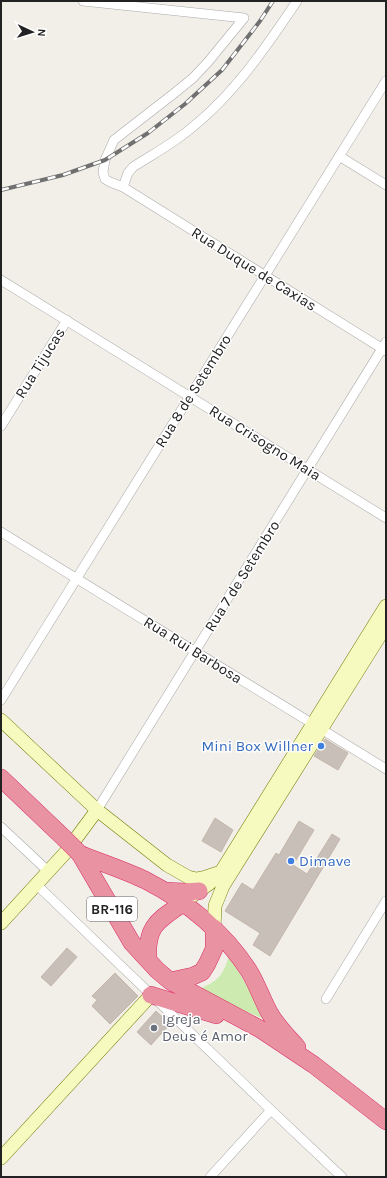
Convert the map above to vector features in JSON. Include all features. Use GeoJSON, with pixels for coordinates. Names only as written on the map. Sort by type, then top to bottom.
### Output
{"type":"FeatureCollection","features":[{"type":"Feature","properties":{"kind":"highway","name":"BR-116"},"geometry":{"type":"LineString","coordinates":[[1,778],[80,854],[132,943],[157,970],[170,981],[260,1029],[314,1065],[386,1121]]}},
{"type":"Feature","properties":{"kind":"highway","name":"BR-116"},"geometry":{"type":"LineString","coordinates":[[80,854],[144,880],[165,891],[183,903],[214,928],[233,949],[249,972],[270,1013],[282,1030],[314,1065]]}},
{"type":"Feature","properties":{"kind":"highway"},"geometry":{"type":"LineString","coordinates":[[165,891],[199,891]]}},
{"type":"Feature","properties":{"kind":"highway"},"geometry":{"type":"LineString","coordinates":[[148,960],[150,932],[159,920],[183,903]]}},
{"type":"Feature","properties":{"kind":"highway"},"geometry":{"type":"LineString","coordinates":[[170,981],[193,976],[202,972],[208,964],[214,949],[214,928]]}},
{"type":"Feature","properties":{"kind":"highway"},"geometry":{"type":"LineString","coordinates":[[151,995],[260,1029]]}},
{"type":"Feature","properties":{"kind":"main road"},"geometry":{"type":"LineString","coordinates":[[214,928],[214,906],[223,886],[318,727],[386,606]]}},
{"type":"Feature","properties":{"kind":"main road"},"geometry":{"type":"LineString","coordinates":[[183,903],[214,880],[221,872],[386,626]]}},
{"type":"Feature","properties":{"kind":"main road"},"geometry":{"type":"LineString","coordinates":[[1,720],[97,810],[167,865],[188,877],[196,879],[206,878],[221,872]]}},
{"type":"Feature","properties":{"kind":"main road"},"geometry":{"type":"LineString","coordinates":[[1,923],[66,852],[97,810]]}},
{"type":"Feature","properties":{"kind":"main road"},"geometry":{"type":"LineString","coordinates":[[1,1158],[151,995]]}},
{"type":"Feature","properties":{"kind":"street"},"geometry":{"type":"LineString","coordinates":[[83,1],[155,5]]}},
{"type":"Feature","properties":{"kind":"street"},"geometry":{"type":"LineString","coordinates":[[123,187],[128,173],[133,167],[177,139],[197,123],[237,84],[264,50],[297,1]]}},
{"type":"Feature","properties":{"kind":"street","name":"Rua Duque de Caxias"},"geometry":{"type":"LineString","coordinates":[[155,5],[244,18],[208,62],[192,78],[114,140],[105,160],[103,172],[105,179],[123,187],[265,276],[385,347]]}},
{"type":"Feature","properties":{"kind":"street","name":"Rua 8 de Setembro"},"geometry":{"type":"LineString","coordinates":[[1,700],[386,81]]}},
{"type":"Feature","properties":{"kind":"street"},"geometry":{"type":"LineString","coordinates":[[339,156],[386,185]]}},
{"type":"Feature","properties":{"kind":"street","name":"Rua Crisogno Maia"},"geometry":{"type":"LineString","coordinates":[[1,280],[386,518]]}},
{"type":"Feature","properties":{"kind":"street","name":"Rua Tijucas"},"geometry":{"type":"LineString","coordinates":[[1,426],[67,320]]}},
{"type":"Feature","properties":{"kind":"street","name":"Rua 7 de Setembro"},"geometry":{"type":"LineString","coordinates":[[97,810],[385,347]]}},
{"type":"Feature","properties":{"kind":"street","name":"Rua Rui Barbosa"},"geometry":{"type":"LineString","coordinates":[[1,532],[386,768]]}},
{"type":"Feature","properties":{"kind":"street"},"geometry":{"type":"LineString","coordinates":[[1,827],[49,872]]}},
{"type":"Feature","properties":{"kind":"street"},"geometry":{"type":"LineString","coordinates":[[37,884],[342,1177]]}},
{"type":"Feature","properties":{"kind":"street"},"geometry":{"type":"LineString","coordinates":[[326,999],[386,901]]}},
{"type":"Feature","properties":{"kind":"street"},"geometry":{"type":"LineString","coordinates":[[210,1177],[271,1110]]}},
{"type":"Feature","properties":{"kind":"green space"},"geometry":{"type":"Polygon","coordinates":[[[229,956],[268,1021],[198,990],[218,978],[224,969],[229,956]]]}},
{"type":"Feature","properties":{"kind":"building"},"geometry":{"type":"Polygon","coordinates":[[[325,739],[348,753],[338,770],[314,756],[325,739]]]}},
{"type":"Feature","properties":{"kind":"building"},"geometry":{"type":"Polygon","coordinates":[[[215,818],[233,830],[221,852],[202,841],[215,818]]]}},
{"type":"Feature","properties":{"kind":"building"},"geometry":{"type":"Polygon","coordinates":[[[299,821],[314,830],[293,865],[307,874],[332,834],[340,839],[270,956],[253,945],[260,933],[225,911],[242,883],[253,890],[276,853],[279,855],[299,821]]]}},
{"type":"Feature","properties":{"kind":"building"},"geometry":{"type":"Polygon","coordinates":[[[67,948],[77,957],[51,986],[41,977],[67,948]]]}},
{"type":"Feature","properties":{"kind":"building"},"geometry":{"type":"Polygon","coordinates":[[[115,973],[138,996],[110,1024],[92,1006],[97,1000],[92,996],[115,973]]]}},
{"type":"Feature","properties":{"kind":"building","name":"Igreja Deus é Amor"},"geometry":{"type":"Polygon","coordinates":[[[156,1011],[170,1024],[151,1045],[137,1032],[156,1011]]]}},
{"type":"Feature","properties":{"kind":"railway"},"geometry":{"type":"LineString","coordinates":[[1,190],[63,175],[105,160],[148,133],[185,104],[222,70],[260,21],[273,1]]}},
{"type":"Feature","properties":{"kind":"place","name":"Mini Box Willner"},"geometry":{"type":"Point","coordinates":[321,746]}},
{"type":"Feature","properties":{"kind":"place","name":"Dimave"},"geometry":{"type":"Point","coordinates":[291,861]}},
{"type":"Feature","properties":{"kind":"place","name":"Igreja Deus é Amor"},"geometry":{"type":"Point","coordinates":[154,1028]}}]}
